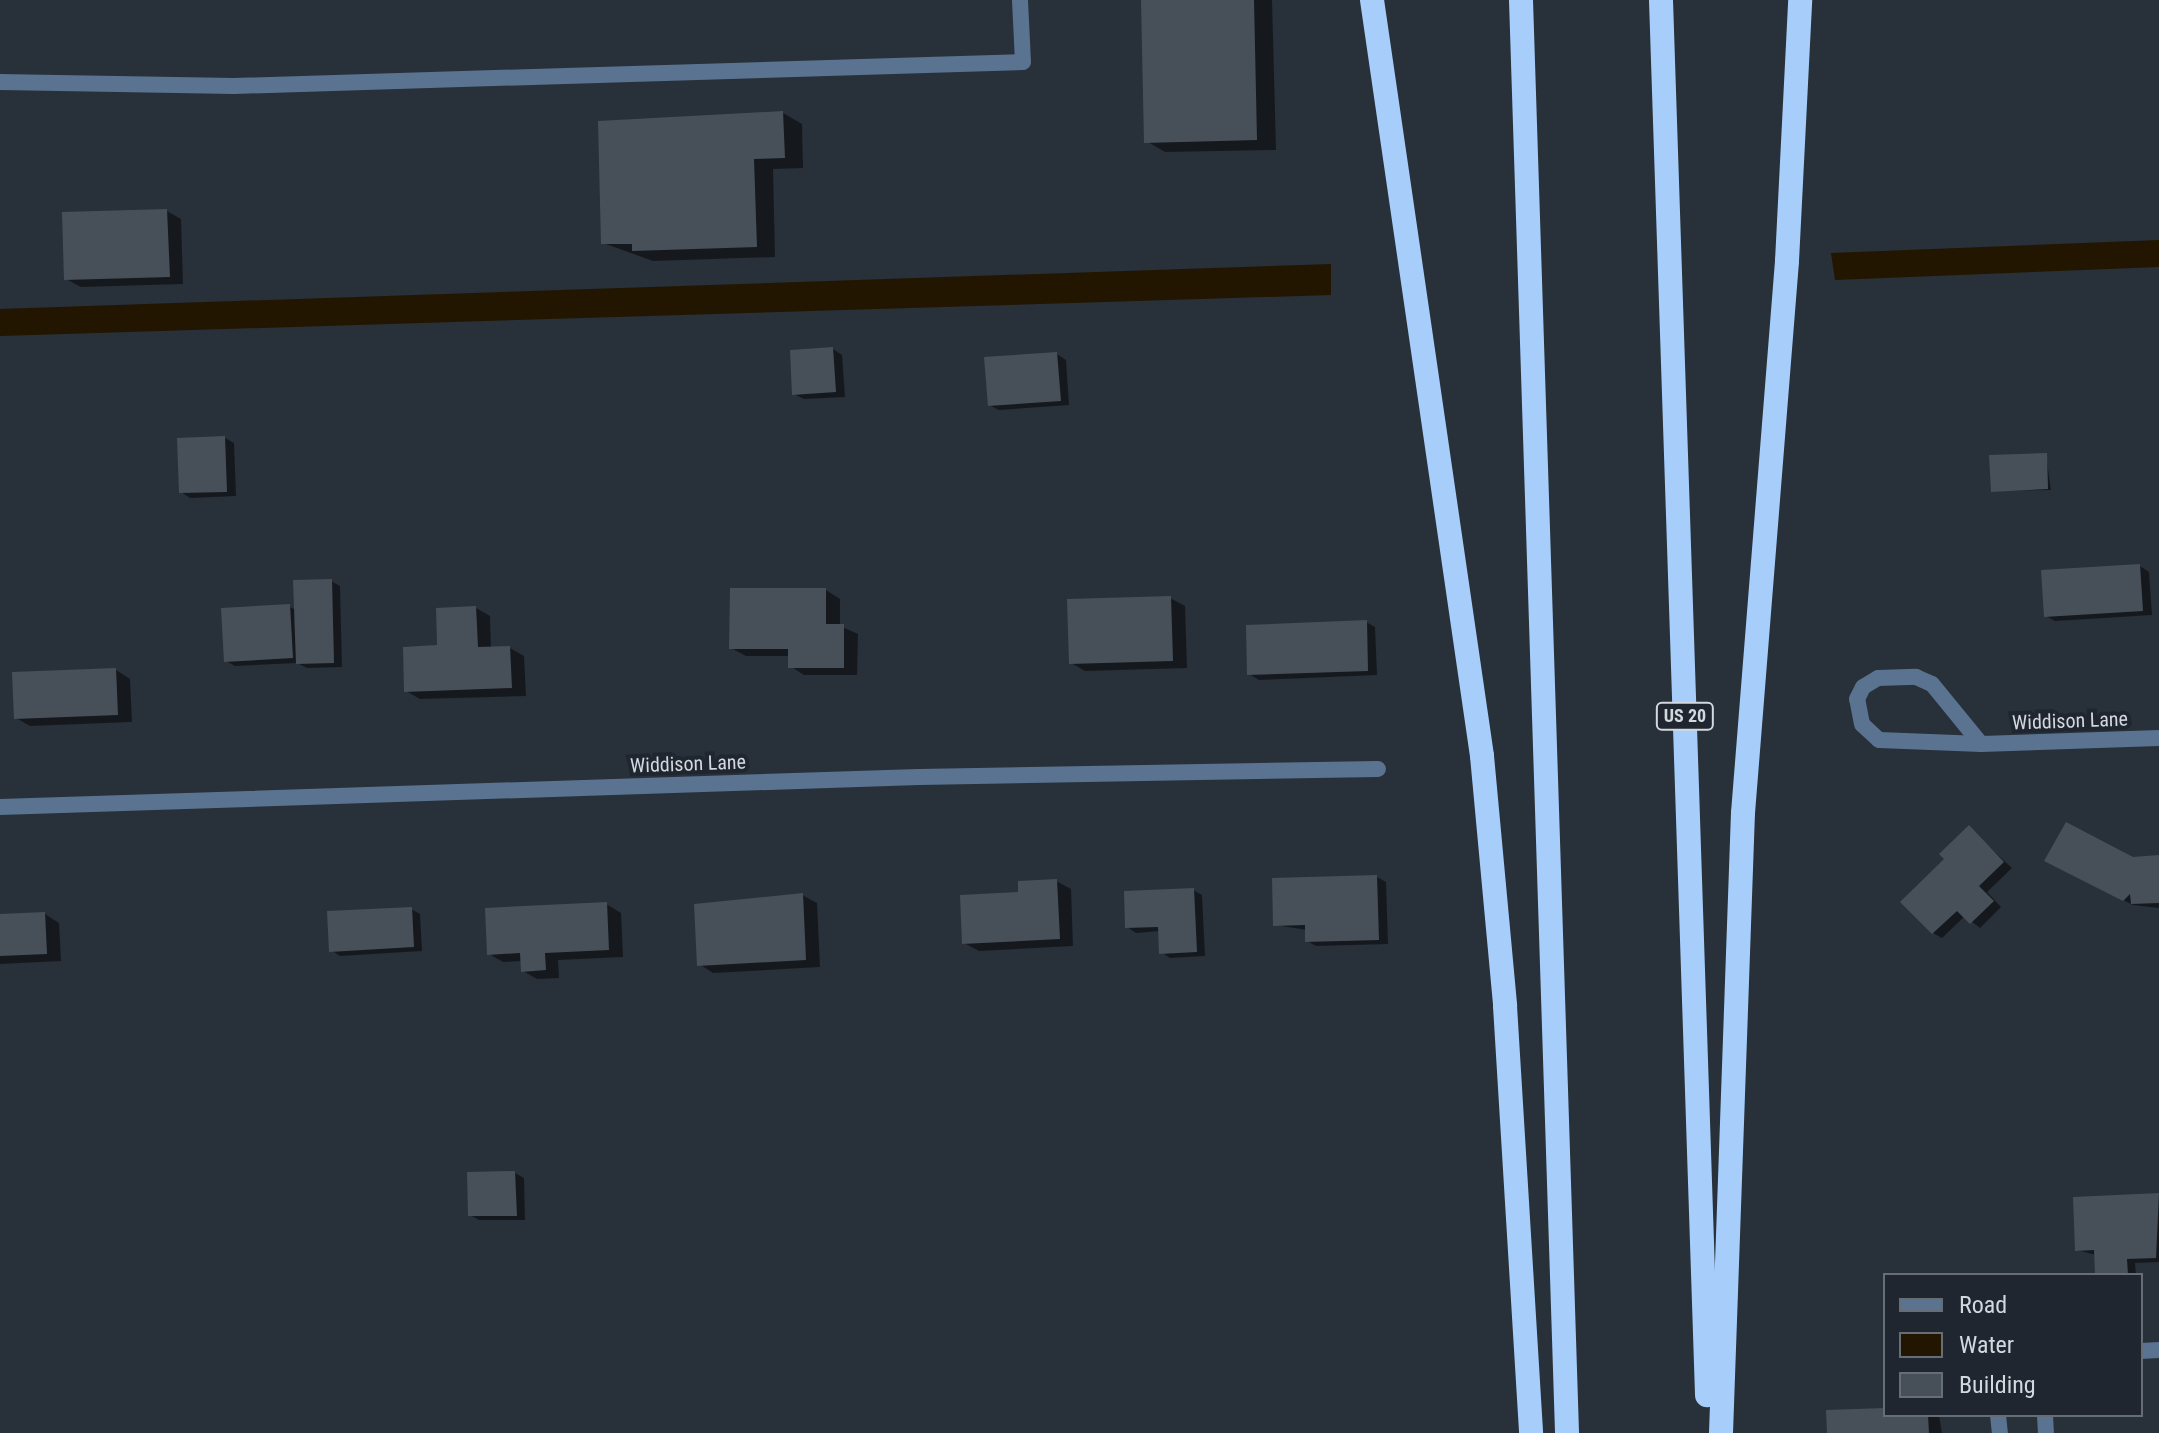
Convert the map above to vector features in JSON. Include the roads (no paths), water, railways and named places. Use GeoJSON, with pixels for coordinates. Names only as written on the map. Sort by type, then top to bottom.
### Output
{"type":"FeatureCollection","features":[{"type":"Feature","properties":{"kind":"highway"},"geometry":{"type":"LineString","coordinates":[[1372,0],[1482,756],[1505,1006],[1531,1433]]}},
{"type":"Feature","properties":{"kind":"highway"},"geometry":{"type":"LineString","coordinates":[[1521,0],[1567,1433]]}},
{"type":"Feature","properties":{"kind":"highway","name":"US 20"},"geometry":{"type":"LineString","coordinates":[[1661,0],[1708,1433]]}},
{"type":"Feature","properties":{"kind":"highway"},"geometry":{"type":"LineString","coordinates":[[1721,1433],[1744,798],[1787,261],[1800,0]]}},
{"type":"Feature","properties":{"kind":"street"},"geometry":{"type":"LineString","coordinates":[[0,82],[234,86],[1023,62],[1020,0]]}},
{"type":"Feature","properties":{"kind":"street","name":"Widdison Lane"},"geometry":{"type":"LineString","coordinates":[[1981,744],[1932,684],[1916,677],[1878,678],[1863,687],[1857,699],[1862,724],[1879,740],[1981,744],[2159,738]]}},
{"type":"Feature","properties":{"kind":"street","name":"Widdison Lane"},"geometry":{"type":"LineString","coordinates":[[0,807],[903,777],[1378,769]]}},
{"type":"Feature","properties":{"kind":"water"},"geometry":{"type":"Polygon","coordinates":[[[2159,240],[2159,267],[1835,280],[1831,253],[2159,240]]]}},
{"type":"Feature","properties":{"kind":"water"},"geometry":{"type":"Polygon","coordinates":[[[1331,264],[1331,295],[0,336],[0,309],[1331,264]]]}}]}
